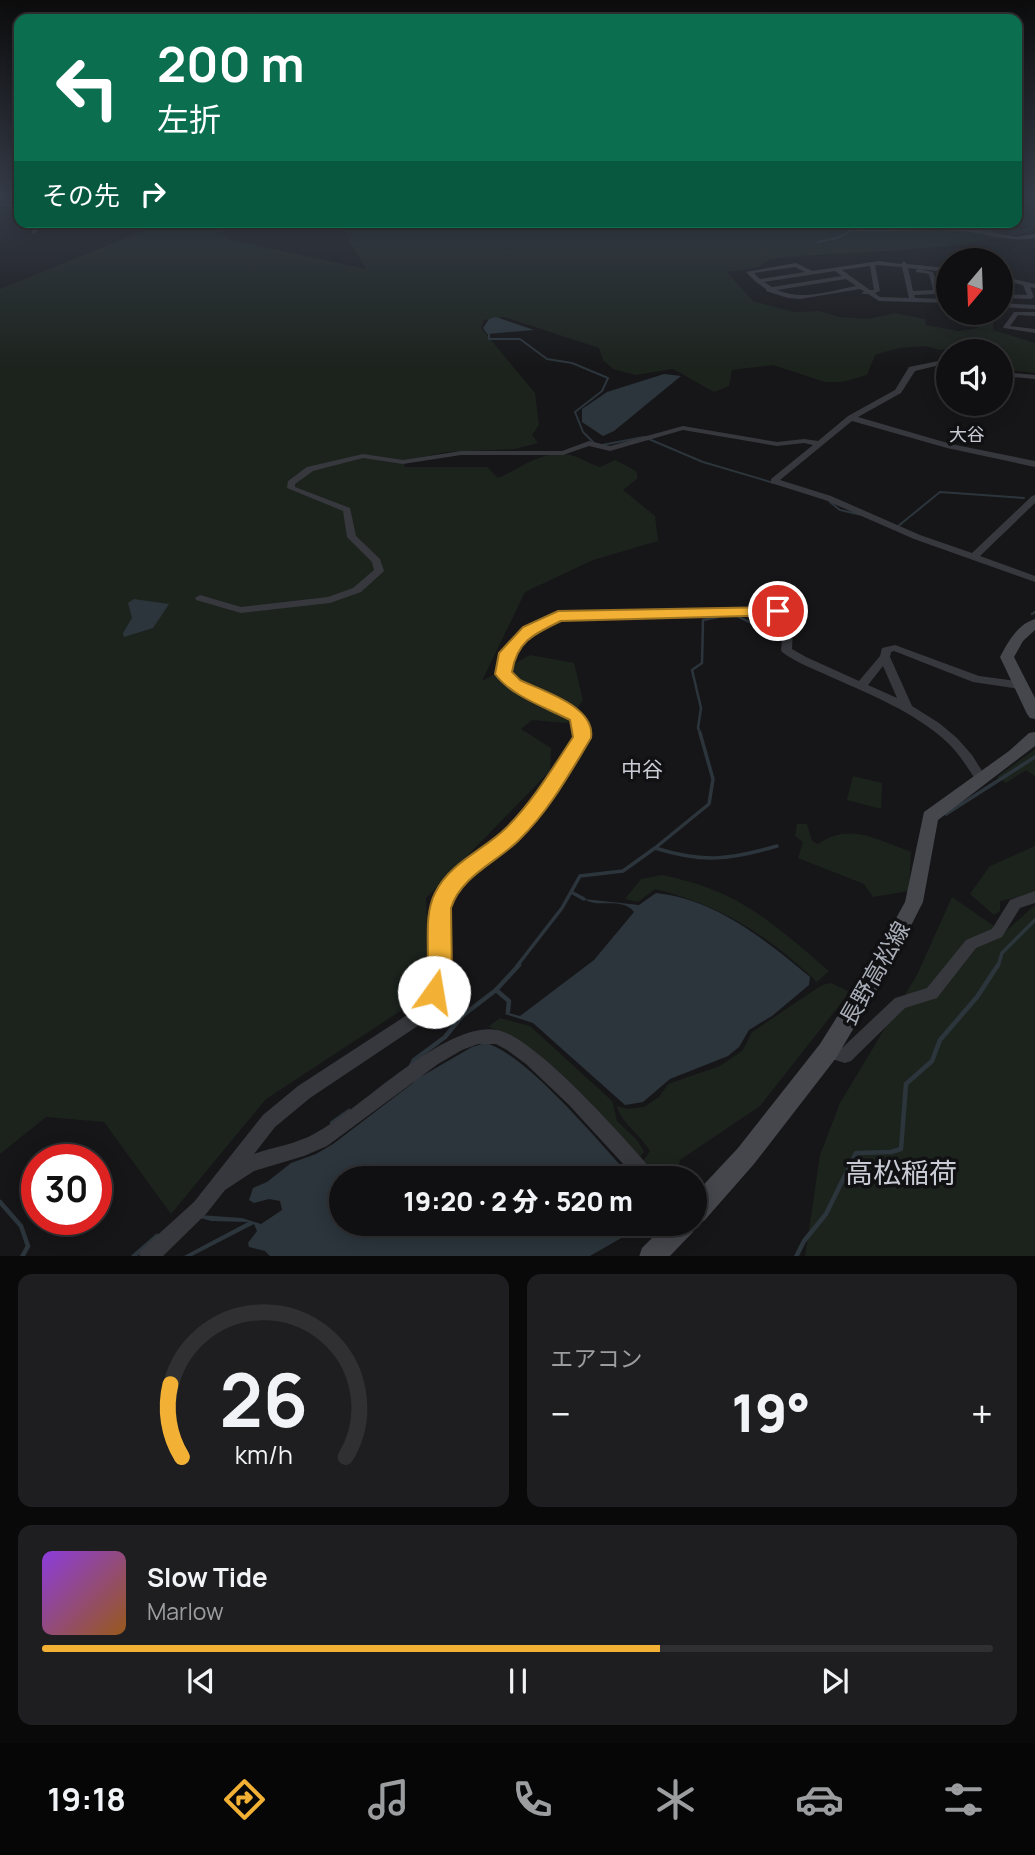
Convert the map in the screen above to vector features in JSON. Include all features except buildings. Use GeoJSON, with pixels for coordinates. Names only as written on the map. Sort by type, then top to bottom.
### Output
{"type":"FeatureCollection","features":[{"type":"Feature","properties":{"kind":"main road"},"geometry":{"type":"LineString","coordinates":[[1034,711],[1007,657],[1017,639],[1035,623]]}},
{"type":"Feature","properties":{"kind":"main road","name":"長野高松線"},"geometry":{"type":"LineString","coordinates":[[707,1196],[746,1156],[828,1051],[883,961],[914,902],[930,817],[1015,755],[1035,737]]}},
{"type":"Feature","properties":{"kind":"main road"},"geometry":{"type":"LineString","coordinates":[[651,1256],[671,1236]]}},
{"type":"Feature","properties":{"kind":"street"},"geometry":{"type":"LineString","coordinates":[[811,273],[796,265],[749,272],[768,290],[800,303],[877,291],[872,264]]}},
{"type":"Feature","properties":{"kind":"street"},"geometry":{"type":"LineString","coordinates":[[758,281],[872,264],[936,269]]}},
{"type":"Feature","properties":{"kind":"street"},"geometry":{"type":"LineString","coordinates":[[905,266],[912,301]]}},
{"type":"Feature","properties":{"kind":"street"},"geometry":{"type":"LineString","coordinates":[[905,266],[931,273],[937,292],[910,293]]}},
{"type":"Feature","properties":{"kind":"street"},"geometry":{"type":"LineString","coordinates":[[836,269],[868,292],[891,301],[936,301]]}},
{"type":"Feature","properties":{"kind":"street"},"geometry":{"type":"LineString","coordinates":[[768,290],[847,277]]}},
{"type":"Feature","properties":{"kind":"street"},"geometry":{"type":"LineString","coordinates":[[1013,281],[1035,286]]}},
{"type":"Feature","properties":{"kind":"street"},"geometry":{"type":"LineString","coordinates":[[1013,296],[1031,297],[1026,284]]}},
{"type":"Feature","properties":{"kind":"street"},"geometry":{"type":"LineString","coordinates":[[787,299],[860,287]]}},
{"type":"Feature","properties":{"kind":"street"},"geometry":{"type":"LineString","coordinates":[[1013,305],[1035,307]]}},
{"type":"Feature","properties":{"kind":"street"},"geometry":{"type":"LineString","coordinates":[[1034,330],[1006,327],[1016,313],[1035,314]]}},
{"type":"Feature","properties":{"kind":"street"},"geometry":{"type":"LineString","coordinates":[[936,364],[912,369],[896,393],[851,418],[774,481],[828,498],[846,509],[1035,579]]}},
{"type":"Feature","properties":{"kind":"street"},"geometry":{"type":"LineString","coordinates":[[1013,375],[1035,376]]}},
{"type":"Feature","properties":{"kind":"street"},"geometry":{"type":"LineString","coordinates":[[851,418],[950,446],[1035,464]]}},
{"type":"Feature","properties":{"kind":"street"},"geometry":{"type":"LineString","coordinates":[[200,598],[241,610],[330,600],[356,590],[379,571],[377,561],[352,537],[347,510],[343,506],[310,498],[291,488],[291,483],[310,469],[363,456],[403,462],[461,453],[563,453],[589,443],[610,449],[683,428],[777,444],[804,441],[818,443]]}},
{"type":"Feature","properties":{"kind":"street"},"geometry":{"type":"LineString","coordinates":[[974,557],[1035,498]]}},
{"type":"Feature","properties":{"kind":"street"},"geometry":{"type":"LineString","coordinates":[[148,1256],[193,1214],[219,1185],[269,1121],[304,1092],[413,1020],[426,1005],[441,975],[440,908],[445,895],[468,869],[512,835],[540,803],[576,751],[583,731],[577,716],[524,690],[503,674],[507,653],[523,635],[543,621],[571,614],[771,614],[782,607],[786,650],[906,706],[957,742],[971,758],[981,779]]}},
{"type":"Feature","properties":{"kind":"street"},"geometry":{"type":"LineString","coordinates":[[862,686],[885,657],[886,650],[903,649],[977,679],[1020,685]]}},
{"type":"Feature","properties":{"kind":"street"},"geometry":{"type":"LineString","coordinates":[[885,657],[906,706]]}},
{"type":"Feature","properties":{"kind":"street"},"geometry":{"type":"LineString","coordinates":[[828,1051],[845,1056],[900,1003],[932,993],[971,944],[997,933],[1015,904],[1035,897]]}},
{"type":"Feature","properties":{"kind":"street"},"geometry":{"type":"LineString","coordinates":[[219,1185],[246,1166],[321,1139],[415,1071],[474,1038],[499,1038],[538,1067],[585,1110],[637,1166]]}},
{"type":"Feature","properties":{"kind":"shaded area"},"geometry":{"type":"Polygon","coordinates":[[[90,253],[291,253],[366,269],[357,253],[858,253],[770,259],[759,267],[727,272],[753,301],[794,312],[820,311],[839,317],[868,319],[895,313],[925,319],[926,325],[959,331],[978,326],[993,326],[993,330],[1035,343],[1035,373],[1013,370],[1013,339],[936,339],[936,349],[926,346],[899,348],[875,355],[867,375],[842,382],[825,382],[773,365],[732,370],[729,386],[714,392],[673,369],[635,375],[613,369],[603,360],[599,348],[504,317],[484,320],[481,328],[535,393],[539,425],[532,435],[538,443],[515,449],[446,452],[404,461],[405,467],[487,467],[498,478],[551,455],[570,455],[600,467],[615,460],[636,471],[638,478],[623,490],[655,516],[658,541],[593,560],[525,592],[482,681],[530,655],[574,663],[583,700],[567,723],[532,720],[521,729],[551,748],[550,771],[426,898],[429,964],[411,1004],[266,1099],[171,1214],[104,1122],[46,1117],[0,1154],[0,289],[90,253]]]}},
{"type":"Feature","properties":{"kind":"shaded area"},"geometry":{"type":"Polygon","coordinates":[[[496,317],[534,330],[487,334],[483,328],[489,319],[496,317]]]}},
{"type":"Feature","properties":{"kind":"shaded area"},"geometry":{"type":"Polygon","coordinates":[[[664,374],[681,376],[614,431],[603,436],[582,422],[582,409],[607,392],[664,374]]]}},
{"type":"Feature","properties":{"kind":"shaded area"},"geometry":{"type":"Polygon","coordinates":[[[134,599],[169,604],[153,628],[124,637],[123,633],[132,618],[128,603],[134,599]]]}},
{"type":"Feature","properties":{"kind":"shaded area"},"geometry":{"type":"Polygon","coordinates":[[[1035,749],[1035,776],[1026,770],[1006,783],[997,777],[1035,749]]]}},
{"type":"Feature","properties":{"kind":"shaded area"},"geometry":{"type":"Polygon","coordinates":[[[853,776],[882,783],[881,809],[847,800],[853,776]]]}},
{"type":"Feature","properties":{"kind":"shaded area"},"geometry":{"type":"Polygon","coordinates":[[[797,824],[807,824],[812,841],[818,844],[842,834],[853,834],[875,838],[911,852],[909,891],[873,897],[864,884],[798,858],[803,842],[795,836],[797,824]]]}},
{"type":"Feature","properties":{"kind":"shaded area"},"geometry":{"type":"Polygon","coordinates":[[[1035,846],[1035,893],[1000,901],[1000,911],[994,915],[970,894],[990,866],[1035,846]]]}},
{"type":"Feature","properties":{"kind":"shaded area"},"geometry":{"type":"Polygon","coordinates":[[[662,875],[734,899],[771,923],[829,971],[817,982],[762,936],[702,904],[655,889],[638,902],[625,899],[641,879],[662,875]]]}},
{"type":"Feature","properties":{"kind":"shaded area"},"geometry":{"type":"Polygon","coordinates":[[[656,893],[699,903],[739,923],[810,977],[809,985],[772,1016],[749,1030],[739,1047],[728,1056],[670,1079],[643,1102],[625,1105],[533,1023],[505,1014],[509,1008],[509,1013],[520,1016],[594,960],[634,912],[629,907],[616,903],[596,903],[584,899],[639,905],[656,893]]]}},
{"type":"Feature","properties":{"kind":"shaded area"},"geometry":{"type":"Polygon","coordinates":[[[952,897],[1004,933],[1035,905],[1035,1256],[805,1256],[820,1155],[840,1103],[917,975],[952,897]]]}},
{"type":"Feature","properties":{"kind":"shaded area"},"geometry":{"type":"Polygon","coordinates":[[[831,983],[848,991],[760,1106],[680,1160],[679,1166],[641,1164],[650,1151],[622,1118],[617,1106],[628,1109],[644,1107],[659,1097],[668,1084],[720,1066],[743,1050],[752,1032],[822,985],[831,983]]]}},
{"type":"Feature","properties":{"kind":"shaded area"},"geometry":{"type":"Polygon","coordinates":[[[500,1018],[530,1026],[612,1101],[617,1121],[637,1140],[644,1152],[640,1157],[549,1063],[508,1035],[488,1027],[500,1018]]]}},
{"type":"Feature","properties":{"kind":"shaded area"},"geometry":{"type":"Polygon","coordinates":[[[485,1043],[502,1050],[541,1081],[621,1166],[329,1166],[329,1236],[624,1236],[590,1256],[270,1256],[265,1251],[249,1247],[248,1243],[257,1231],[254,1224],[192,1256],[184,1256],[248,1222],[211,1221],[197,1217],[199,1215],[242,1218],[261,1224],[282,1210],[280,1201],[269,1199],[254,1203],[249,1200],[253,1188],[267,1182],[291,1163],[316,1154],[333,1144],[413,1083],[419,1072],[422,1076],[472,1047],[485,1043]]]}},
{"type":"Feature","properties":{"kind":"waterway"},"geometry":{"type":"LineString","coordinates":[[489,334],[489,339],[520,339],[547,359],[572,363],[608,378],[602,391],[575,412],[583,432],[595,444]]}},
{"type":"Feature","properties":{"kind":"waterway"},"geometry":{"type":"LineString","coordinates":[[602,445],[644,437],[703,462],[774,483]]}},
{"type":"Feature","properties":{"kind":"waterway"},"geometry":{"type":"LineString","coordinates":[[897,527],[940,492],[1024,498]]}},
{"type":"Feature","properties":{"kind":"waterway"},"geometry":{"type":"LineString","coordinates":[[830,502],[840,510],[862,515]]}},
{"type":"Feature","properties":{"kind":"waterway"},"geometry":{"type":"LineString","coordinates":[[701,735],[698,728],[701,708],[692,670],[702,663],[703,620],[718,617]]}},
{"type":"Feature","properties":{"kind":"waterway"},"geometry":{"type":"LineString","coordinates":[[739,617],[782,638]]}},
{"type":"Feature","properties":{"kind":"waterway"},"geometry":{"type":"LineString","coordinates":[[792,637],[805,622]]}},
{"type":"Feature","properties":{"kind":"waterway"},"geometry":{"type":"LineString","coordinates":[[655,848],[709,804],[713,779],[700,733]]}},
{"type":"Feature","properties":{"kind":"waterway"},"geometry":{"type":"LineString","coordinates":[[946,814],[1035,757]]}},
{"type":"Feature","properties":{"kind":"waterway"},"geometry":{"type":"LineString","coordinates":[[655,848],[688,856],[716,858],[777,846]]}},
{"type":"Feature","properties":{"kind":"waterway"},"geometry":{"type":"LineString","coordinates":[[571,892],[580,876],[623,871],[655,848]]}},
{"type":"Feature","properties":{"kind":"waterway"},"geometry":{"type":"LineString","coordinates":[[517,966],[562,908],[571,892]]}},
{"type":"Feature","properties":{"kind":"waterway"},"geometry":{"type":"LineString","coordinates":[[571,892],[584,899]]}},
{"type":"Feature","properties":{"kind":"waterway"},"geometry":{"type":"LineString","coordinates":[[998,966],[1002,953],[1035,920]]}},
{"type":"Feature","properties":{"kind":"waterway"},"geometry":{"type":"LineString","coordinates":[[496,990],[519,965]]}},
{"type":"Feature","properties":{"kind":"waterway"},"geometry":{"type":"LineString","coordinates":[[796,1256],[804,1241],[826,1214],[856,1153],[891,1152],[901,1149],[906,1084],[932,1061],[940,1040],[977,997],[998,965]]}},
{"type":"Feature","properties":{"kind":"waterway"},"geometry":{"type":"LineString","coordinates":[[411,1066],[414,1060],[445,1037],[462,1016],[496,990]]}},
{"type":"Feature","properties":{"kind":"waterway"},"geometry":{"type":"LineString","coordinates":[[496,990],[509,1001],[508,1011]]}},
{"type":"Feature","properties":{"kind":"waterway"},"geometry":{"type":"LineString","coordinates":[[332,1123],[349,1111]]}},
{"type":"Feature","properties":{"kind":"waterway"},"geometry":{"type":"LineString","coordinates":[[0,1202],[21,1226],[28,1246],[23,1256]]}},
{"type":"Feature","properties":{"kind":"waterway"},"geometry":{"type":"LineString","coordinates":[[134,1256],[157,1236]]}},
{"type":"Feature","properties":{"kind":"district","name":"大谷"},"geometry":{"type":"Point","coordinates":[967,434]}},
{"type":"Feature","properties":{"kind":"district","name":"中谷"},"geometry":{"type":"Point","coordinates":[642,769]}},
{"type":"Feature","properties":{"kind":"district","name":"高松稲荷"},"geometry":{"type":"Point","coordinates":[901,1172]}},
{"type":"Feature","properties":{"kind":"route"},"geometry":{"type":"LineString","coordinates":[[434,992],[441,975],[440,908],[445,895],[468,869],[512,835],[540,803],[582,738],[581,722],[577,716],[568,709],[514,684],[503,674],[503,662],[507,653],[523,635],[543,621],[571,614],[643,616],[771,614],[778,611]]}}]}
